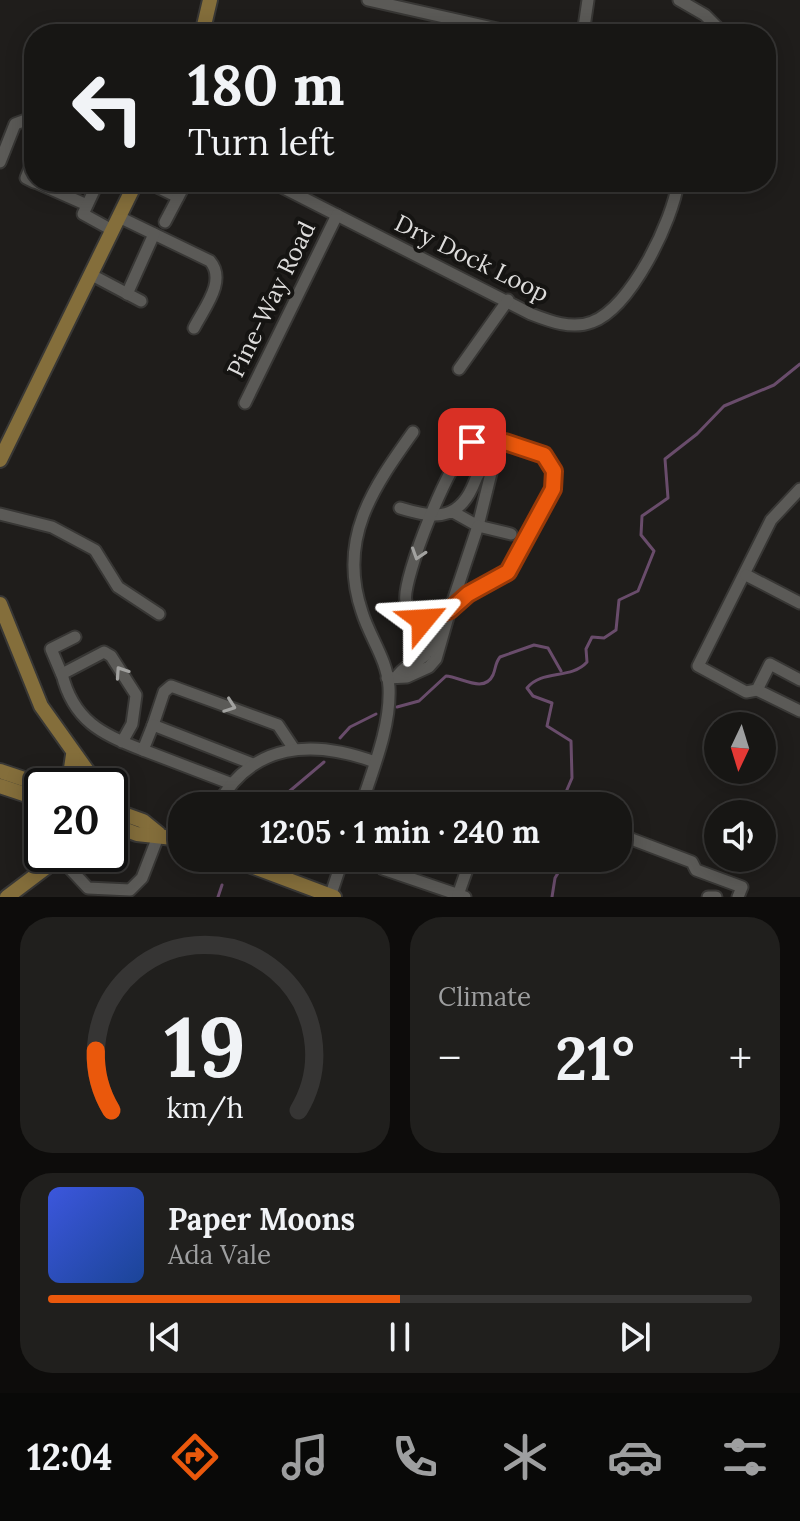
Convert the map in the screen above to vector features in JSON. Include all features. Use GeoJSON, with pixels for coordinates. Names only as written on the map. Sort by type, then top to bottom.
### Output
{"type":"FeatureCollection","features":[{"type":"Feature","properties":{"kind":"main road"},"geometry":{"type":"LineString","coordinates":[[204,24],[210,0]]}},
{"type":"Feature","properties":{"kind":"main road"},"geometry":{"type":"LineString","coordinates":[[0,460],[131,192]]}},
{"type":"Feature","properties":{"kind":"main road"},"geometry":{"type":"LineString","coordinates":[[0,604],[3,620],[41,706],[83,768]]}},
{"type":"Feature","properties":{"kind":"main road"},"geometry":{"type":"LineString","coordinates":[[71,768],[73,755]]}},
{"type":"Feature","properties":{"kind":"main road"},"geometry":{"type":"LineString","coordinates":[[0,771],[24,779]]}},
{"type":"Feature","properties":{"kind":"main road"},"geometry":{"type":"LineString","coordinates":[[0,786],[24,794]]}},
{"type":"Feature","properties":{"kind":"main road"},"geometry":{"type":"LineString","coordinates":[[128,821],[143,821],[159,834],[168,836]]}},
{"type":"Feature","properties":{"kind":"main road"},"geometry":{"type":"LineString","coordinates":[[7,897],[41,872]]}},
{"type":"Feature","properties":{"kind":"main road"},"geometry":{"type":"LineString","coordinates":[[266,872],[331,897]]}},
{"type":"Feature","properties":{"kind":"street"},"geometry":{"type":"LineString","coordinates":[[368,0],[405,4],[481,24]]}},
{"type":"Feature","properties":{"kind":"street"},"geometry":{"type":"LineString","coordinates":[[584,24],[588,0]]}},
{"type":"Feature","properties":{"kind":"street"},"geometry":{"type":"LineString","coordinates":[[679,0],[714,24]]}},
{"type":"Feature","properties":{"kind":"street"},"geometry":{"type":"LineString","coordinates":[[0,162],[15,124],[24,121]]}},
{"type":"Feature","properties":{"kind":"street"},"geometry":{"type":"LineString","coordinates":[[57,192],[87,205]]}},
{"type":"Feature","properties":{"kind":"street"},"geometry":{"type":"LineString","coordinates":[[93,192],[83,214],[154,234],[210,261],[216,269],[218,279],[194,328]]}},
{"type":"Feature","properties":{"kind":"street"},"geometry":{"type":"LineString","coordinates":[[168,192],[178,197]]}},
{"type":"Feature","properties":{"kind":"street"},"geometry":{"type":"LineString","coordinates":[[165,222],[181,192]]}},
{"type":"Feature","properties":{"kind":"street","name":"Dry Dock Loop"},"geometry":{"type":"LineString","coordinates":[[292,192],[531,314],[562,325],[592,322],[612,307],[637,278],[676,201],[677,192]]}},
{"type":"Feature","properties":{"kind":"street","name":"Pine-Way Road"},"geometry":{"type":"LineString","coordinates":[[245,403],[337,215]]}},
{"type":"Feature","properties":{"kind":"street"},"geometry":{"type":"LineString","coordinates":[[127,294],[154,234]]}},
{"type":"Feature","properties":{"kind":"street"},"geometry":{"type":"LineString","coordinates":[[90,274],[141,301]]}},
{"type":"Feature","properties":{"kind":"street"},"geometry":{"type":"LineString","coordinates":[[459,369],[508,300]]}},
{"type":"Feature","properties":{"kind":"street"},"geometry":{"type":"LineString","coordinates":[[365,792],[388,710],[392,677],[362,612],[355,583],[354,553],[359,524],[369,496],[413,432]]}},
{"type":"Feature","properties":{"kind":"street"},"geometry":{"type":"LineString","coordinates":[[392,677],[425,658],[430,649],[433,634],[423,620],[410,610],[405,595],[430,517],[458,457],[472,442],[486,440],[527,448],[544,455],[554,471],[553,489],[513,567],[468,594],[450,610],[423,620]]}},
{"type":"Feature","properties":{"kind":"street"},"geometry":{"type":"LineString","coordinates":[[392,677],[407,677],[424,671],[436,659],[478,526],[492,469],[479,470],[470,493],[453,512],[430,517],[400,508]]}},
{"type":"Feature","properties":{"kind":"street"},"geometry":{"type":"LineString","coordinates":[[800,489],[771,520],[698,666],[746,692],[757,690],[800,711]]}},
{"type":"Feature","properties":{"kind":"street"},"geometry":{"type":"LineString","coordinates":[[453,512],[478,526],[511,534]]}},
{"type":"Feature","properties":{"kind":"street"},"geometry":{"type":"LineString","coordinates":[[0,514],[52,527],[95,550],[118,587],[159,614]]}},
{"type":"Feature","properties":{"kind":"street"},"geometry":{"type":"LineString","coordinates":[[746,575],[800,603]]}},
{"type":"Feature","properties":{"kind":"street"},"geometry":{"type":"LineString","coordinates":[[75,637],[51,649],[65,686],[90,726],[122,742],[232,784]]}},
{"type":"Feature","properties":{"kind":"street"},"geometry":{"type":"LineString","coordinates":[[62,675],[94,655],[104,652],[111,656],[136,695],[132,724],[122,742]]}},
{"type":"Feature","properties":{"kind":"street"},"geometry":{"type":"LineString","coordinates":[[757,690],[770,664],[800,680]]}},
{"type":"Feature","properties":{"kind":"street"},"geometry":{"type":"LineString","coordinates":[[143,750],[164,692],[171,686],[278,725],[294,749]]}},
{"type":"Feature","properties":{"kind":"street"},"geometry":{"type":"LineString","coordinates":[[153,725],[253,764]]}},
{"type":"Feature","properties":{"kind":"street"},"geometry":{"type":"LineString","coordinates":[[227,792],[253,764],[294,749],[342,750],[375,762]]}},
{"type":"Feature","properties":{"kind":"street"},"geometry":{"type":"LineString","coordinates":[[75,872],[88,888],[130,890],[142,878],[159,834]]}},
{"type":"Feature","properties":{"kind":"street"},"geometry":{"type":"LineString","coordinates":[[632,839],[692,862],[696,870],[742,887],[738,897]]}},
{"type":"Feature","properties":{"kind":"street"},"geometry":{"type":"LineString","coordinates":[[331,897],[339,872]]}},
{"type":"Feature","properties":{"kind":"street"},"geometry":{"type":"LineString","coordinates":[[392,872],[462,896],[468,872]]}},
{"type":"Feature","properties":{"kind":"street"},"geometry":{"type":"LineString","coordinates":[[708,897],[716,897]]}},
{"type":"Feature","properties":{"kind":"waterway"},"geometry":{"type":"LineString","coordinates":[[566,792],[572,778],[571,741],[547,726],[552,703],[533,696],[527,688],[540,678],[580,668],[587,662],[586,649],[592,637],[604,638],[616,630],[619,600],[638,591],[654,551],[641,535],[642,516],[668,498],[665,459],[697,434],[724,406],[774,385],[800,364]]}},
{"type":"Feature","properties":{"kind":"waterway"},"geometry":{"type":"LineString","coordinates":[[397,707],[419,701],[446,676],[478,684],[489,681],[500,657],[534,645],[548,648],[561,671]]}},
{"type":"Feature","properties":{"kind":"waterway"},"geometry":{"type":"LineString","coordinates":[[340,738],[350,727],[376,714]]}},
{"type":"Feature","properties":{"kind":"waterway"},"geometry":{"type":"LineString","coordinates":[[289,792],[324,762]]}},
{"type":"Feature","properties":{"kind":"waterway"},"geometry":{"type":"LineString","coordinates":[[552,897],[559,872]]}},
{"type":"Feature","properties":{"kind":"waterway"},"geometry":{"type":"LineString","coordinates":[[218,897],[222,885]]}},
{"type":"Feature","properties":{"kind":"route"},"geometry":{"type":"LineString","coordinates":[[423,620],[450,610],[468,594],[513,567],[553,489],[554,471],[544,455],[505,442],[472,442]]}}]}
